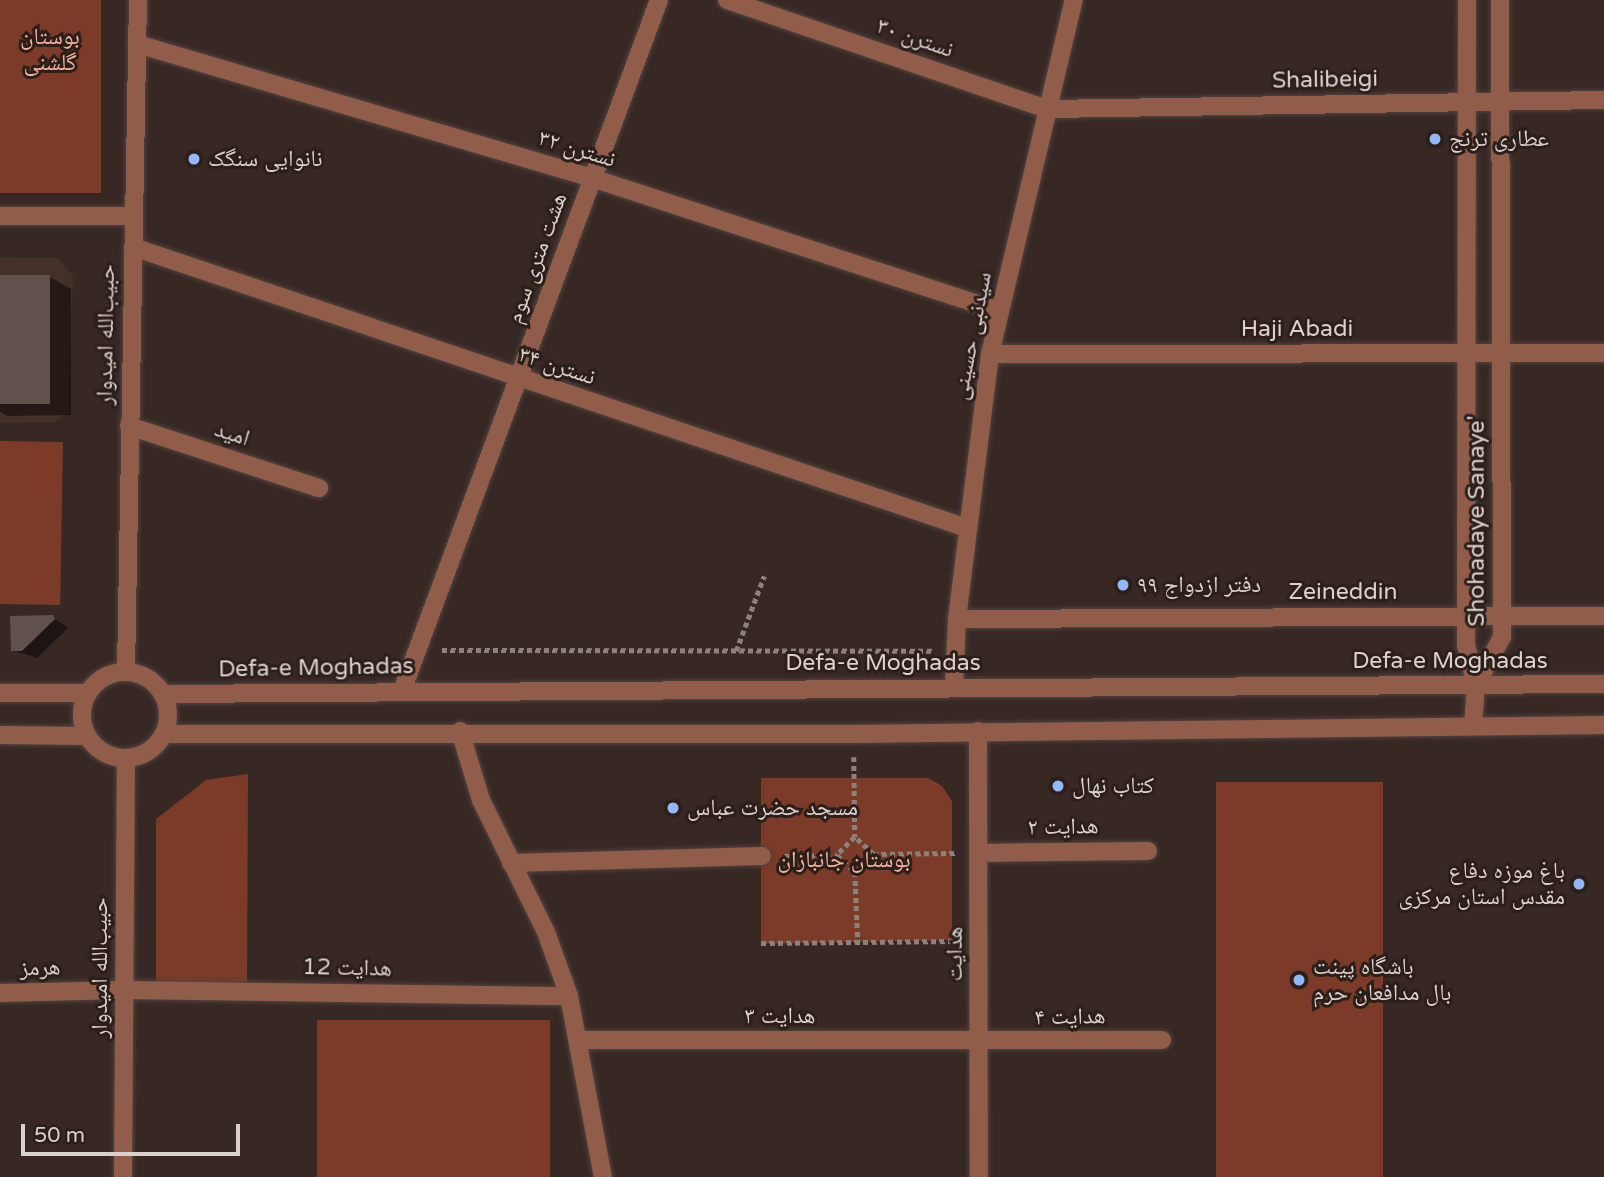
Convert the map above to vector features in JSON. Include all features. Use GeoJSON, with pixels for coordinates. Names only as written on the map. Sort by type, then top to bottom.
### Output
{"type":"FeatureCollection","features":[{"type":"Feature","properties":{"kind":"street","name":"حبیب‌الله امیدوار"},"geometry":{"type":"LineString","coordinates":[[126,672],[138,0]]}},
{"type":"Feature","properties":{"kind":"street","name":"هشت متری سوم"},"geometry":{"type":"LineString","coordinates":[[402,691],[659,0]]}},
{"type":"Feature","properties":{"kind":"street","name":"نسترن ۳۰"},"geometry":{"type":"LineString","coordinates":[[727,0],[1048,109]]}},
{"type":"Feature","properties":{"kind":"street","name":"سیدنبی حسینی"},"geometry":{"type":"LineString","coordinates":[[954,687],[957,619],[990,354],[1074,0]]}},
{"type":"Feature","properties":{"kind":"street","name":"Shohadaye Sanaye'"},"geometry":{"type":"LineString","coordinates":[[1467,0],[1469,354],[1466,645],[1476,685]]}},
{"type":"Feature","properties":{"kind":"street","name":"Shohadaye Sanaye'"},"geometry":{"type":"LineString","coordinates":[[1476,685],[1502,637],[1500,0]]}},
{"type":"Feature","properties":{"kind":"street","name":"نسترن ۳۲"},"geometry":{"type":"LineString","coordinates":[[137,44],[592,178],[1000,311]]}},
{"type":"Feature","properties":{"kind":"street","name":"Shalibeigi"},"geometry":{"type":"LineString","coordinates":[[1048,109],[1604,100]]}},
{"type":"Feature","properties":{"kind":"street"},"geometry":{"type":"LineString","coordinates":[[0,216],[133,216]]}},
{"type":"Feature","properties":{"kind":"street","name":"نسترن ۳۴"},"geometry":{"type":"LineString","coordinates":[[133,247],[518,379],[967,528]]}},
{"type":"Feature","properties":{"kind":"street","name":"Haji Abadi"},"geometry":{"type":"LineString","coordinates":[[990,354],[1604,353]]}},
{"type":"Feature","properties":{"kind":"street","name":"امید"},"geometry":{"type":"LineString","coordinates":[[129,426],[319,488]]}},
{"type":"Feature","properties":{"kind":"street","name":"Zeineddin"},"geometry":{"type":"LineString","coordinates":[[957,619],[1604,616]]}},
{"type":"Feature","properties":{"kind":"street"},"geometry":{"type":"LineString","coordinates":[[126,672],[148,678],[163,694],[169,714],[164,734],[148,751],[126,758],[103,753],[87,736],[81,715],[87,693],[103,677],[126,672]]}},
{"type":"Feature","properties":{"kind":"street","name":"Defa-e Moghadas"},"geometry":{"type":"LineString","coordinates":[[163,694],[1604,684]]}},
{"type":"Feature","properties":{"kind":"street"},"geometry":{"type":"LineString","coordinates":[[1473,726],[1476,685]]}},
{"type":"Feature","properties":{"kind":"street"},"geometry":{"type":"LineString","coordinates":[[0,693],[87,693]]}},
{"type":"Feature","properties":{"kind":"street"},"geometry":{"type":"LineString","coordinates":[[164,734],[460,731],[853,734],[1604,726]]}},
{"type":"Feature","properties":{"kind":"street"},"geometry":{"type":"LineString","coordinates":[[460,731],[481,800],[546,932],[569,996],[580,1040],[603,1177]]}},
{"type":"Feature","properties":{"kind":"street","name":"هدایت"},"geometry":{"type":"LineString","coordinates":[[978,731],[979,1177]]}},
{"type":"Feature","properties":{"kind":"street"},"geometry":{"type":"LineString","coordinates":[[0,735],[87,736]]}},
{"type":"Feature","properties":{"kind":"street","name":"حبیب‌الله امیدوار"},"geometry":{"type":"LineString","coordinates":[[123,1177],[126,758]]}},
{"type":"Feature","properties":{"kind":"street","name":"هدایت ۲"},"geometry":{"type":"LineString","coordinates":[[979,853],[1148,851]]}},
{"type":"Feature","properties":{"kind":"street"},"geometry":{"type":"LineString","coordinates":[[511,863],[762,856]]}},
{"type":"Feature","properties":{"kind":"street","name":"هرمز"},"geometry":{"type":"LineString","coordinates":[[0,993],[124,989]]}},
{"type":"Feature","properties":{"kind":"street","name":"هدایت 12"},"geometry":{"type":"LineString","coordinates":[[124,989],[569,996]]}},
{"type":"Feature","properties":{"kind":"street","name":"هدایت ۳"},"geometry":{"type":"LineString","coordinates":[[580,1040],[979,1042]]}},
{"type":"Feature","properties":{"kind":"street","name":"هدایت ۴"},"geometry":{"type":"LineString","coordinates":[[979,1042],[1161,1040]]}},
{"type":"Feature","properties":{"kind":"path"},"geometry":{"type":"LineString","coordinates":[[736,651],[764,576]]}},
{"type":"Feature","properties":{"kind":"path"},"geometry":{"type":"LineString","coordinates":[[418,650],[956,651]]}},
{"type":"Feature","properties":{"kind":"path"},"geometry":{"type":"LineString","coordinates":[[853,734],[855,837],[873,854],[979,853]]}},
{"type":"Feature","properties":{"kind":"path"},"geometry":{"type":"LineString","coordinates":[[837,855],[855,837]]}},
{"type":"Feature","properties":{"kind":"path"},"geometry":{"type":"LineString","coordinates":[[855,872],[873,854]]}},
{"type":"Feature","properties":{"kind":"path"},"geometry":{"type":"LineString","coordinates":[[762,856],[837,855],[855,872],[858,943]]}},
{"type":"Feature","properties":{"kind":"path"},"geometry":{"type":"LineString","coordinates":[[761,943],[979,941]]}},
{"type":"Feature","properties":{"kind":"shaded area"},"geometry":{"type":"Polygon","coordinates":[[[0,257],[58,258],[73,276],[68,411],[56,422],[0,423],[0,257]]]}},
{"type":"Feature","properties":{"kind":"green space","name":"بوستان گلشنی"},"geometry":{"type":"Polygon","coordinates":[[[0,0],[101,0],[101,193],[0,193],[0,0]]]}},
{"type":"Feature","properties":{"kind":"green space"},"geometry":{"type":"Polygon","coordinates":[[[0,441],[63,442],[60,605],[0,604],[0,441]]]}},
{"type":"Feature","properties":{"kind":"green space"},"geometry":{"type":"Polygon","coordinates":[[[248,774],[247,982],[156,982],[156,819],[206,780],[248,774]]]}},
{"type":"Feature","properties":{"kind":"green space","name":"بوستان جانبازان"},"geometry":{"type":"Polygon","coordinates":[[[761,778],[928,778],[942,786],[952,801],[952,940],[761,944],[761,778]]]}},
{"type":"Feature","properties":{"kind":"green space","name":"باشگاه پینت بال مدافعان حرم"},"geometry":{"type":"Polygon","coordinates":[[[1216,782],[1383,782],[1383,1177],[1216,1177],[1216,782]]]}},
{"type":"Feature","properties":{"kind":"green space"},"geometry":{"type":"Polygon","coordinates":[[[317,1020],[550,1020],[550,1177],[317,1177],[317,1020]]]}},
{"type":"Feature","properties":{"kind":"building"},"geometry":{"type":"Polygon","coordinates":[[[0,275],[50,275],[50,404],[0,404],[0,275]]]}},
{"type":"Feature","properties":{"kind":"building"},"geometry":{"type":"Polygon","coordinates":[[[53,615],[55,619],[22,651],[11,651],[10,616],[53,615]]]}},
{"type":"Feature","properties":{"kind":"place","name":"عطاری ترنج"},"geometry":{"type":"Point","coordinates":[1435,139]}},
{"type":"Feature","properties":{"kind":"place","name":"نانوایی سنگک"},"geometry":{"type":"Point","coordinates":[194,159]}},
{"type":"Feature","properties":{"kind":"place","name":"دفتر ازدواج ۹۹"},"geometry":{"type":"Point","coordinates":[1123,585]}},
{"type":"Feature","properties":{"kind":"place","name":"کتاب نهال"},"geometry":{"type":"Point","coordinates":[1058,786]}},
{"type":"Feature","properties":{"kind":"place","name":"مسجد حضرت عباس"},"geometry":{"type":"Point","coordinates":[673,808]}},
{"type":"Feature","properties":{"kind":"place","name":"باغ موزه دفاع مقدس استان مرکزی"},"geometry":{"type":"Point","coordinates":[1579,884]}},
{"type":"Feature","properties":{"kind":"place","name":"باشگاه پینت بال مدافعان حرم"},"geometry":{"type":"Point","coordinates":[1299,980]}}]}
